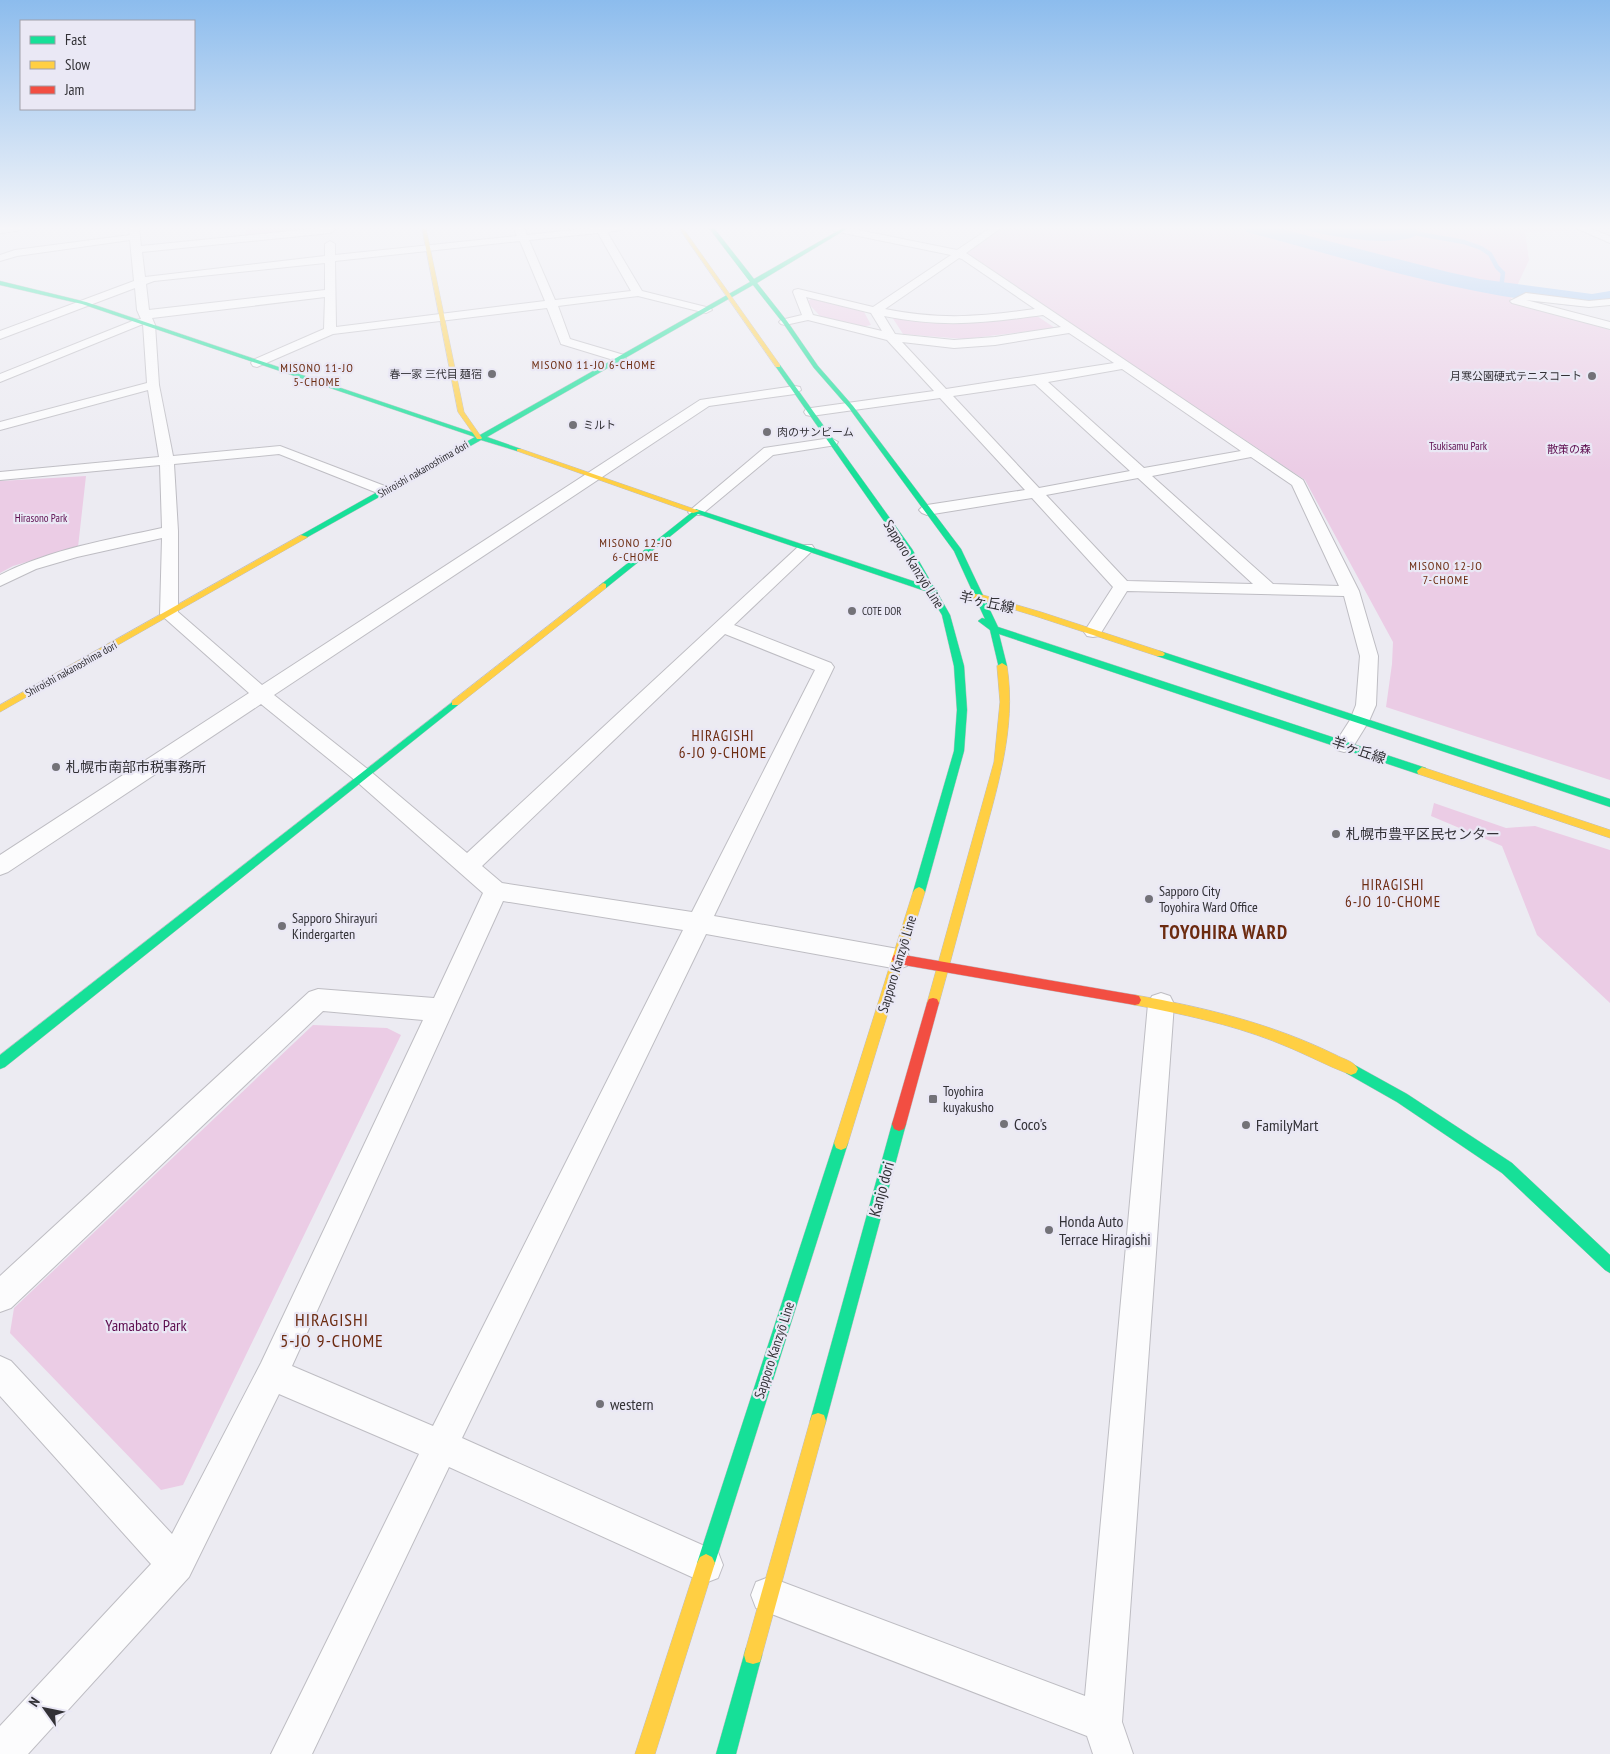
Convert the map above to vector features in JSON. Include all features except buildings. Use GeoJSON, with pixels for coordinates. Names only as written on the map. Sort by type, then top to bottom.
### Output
{"type":"FeatureCollection","features":[{"type":"Feature","properties":{"kind":"main road"},"geometry":{"type":"LineString","coordinates":[[107,310],[144,321],[257,363],[696,512],[943,593]]}},
{"type":"Feature","properties":{"kind":"main road"},"geometry":{"type":"LineString","coordinates":[[441,310],[461,412],[479,438]]}},
{"type":"Feature","properties":{"kind":"main road","name":"Shiroishi nakanoshima dori"},"geometry":{"type":"LineString","coordinates":[[0,709],[706,310]]}},
{"type":"Feature","properties":{"kind":"main road","name":"Sapporo Kanzyō Line"},"geometry":{"type":"LineString","coordinates":[[645,1754],[898,959],[948,794],[958,751],[962,710],[959,666],[946,615],[943,593],[909,551],[739,310]]}},
{"type":"Feature","properties":{"kind":"main road"},"geometry":{"type":"LineString","coordinates":[[775,310],[816,367],[851,407],[958,551],[994,628],[1004,677],[1004,726],[999,762],[942,966]]}},
{"type":"Feature","properties":{"kind":"main road"},"geometry":{"type":"LineString","coordinates":[[0,1063],[696,512]]}},
{"type":"Feature","properties":{"kind":"main road","name":"羊ヶ丘線"},"geometry":{"type":"LineString","coordinates":[[943,593],[980,597],[1093,632],[1610,803]]}},
{"type":"Feature","properties":{"kind":"main road","name":"羊ヶ丘線"},"geometry":{"type":"LineString","coordinates":[[943,593],[956,605]]}},
{"type":"Feature","properties":{"kind":"main road","name":"羊ヶ丘線"},"geometry":{"type":"LineString","coordinates":[[971,615],[994,628],[1610,834]]}},
{"type":"Feature","properties":{"kind":"main road"},"geometry":{"type":"LineString","coordinates":[[898,959],[1161,1004],[1244,1025],[1330,1058],[1402,1098],[1507,1168],[1610,1265]]}},
{"type":"Feature","properties":{"kind":"main road","name":"Kanjo dori"},"geometry":{"type":"LineString","coordinates":[[769,1595],[942,966]]}},
{"type":"Feature","properties":{"kind":"main road"},"geometry":{"type":"LineString","coordinates":[[726,1754],[769,1595]]}},
{"type":"Feature","properties":{"kind":"street"},"geometry":{"type":"LineString","coordinates":[[0,335],[66,310]]}},
{"type":"Feature","properties":{"kind":"street"},"geometry":{"type":"LineString","coordinates":[[143,310],[167,461],[170,531],[169,614],[261,694],[362,776],[496,892],[700,923],[898,959]]}},
{"type":"Feature","properties":{"kind":"street"},"geometry":{"type":"LineString","coordinates":[[0,378],[144,321],[218,310]]}},
{"type":"Feature","properties":{"kind":"street"},"geometry":{"type":"LineString","coordinates":[[329,310],[330,331]]}},
{"type":"Feature","properties":{"kind":"street"},"geometry":{"type":"LineString","coordinates":[[257,363],[330,331],[502,310]]}},
{"type":"Feature","properties":{"kind":"street"},"geometry":{"type":"LineString","coordinates":[[553,310],[564,342],[620,358]]}},
{"type":"Feature","properties":{"kind":"street"},"geometry":{"type":"LineString","coordinates":[[805,310],[808,317]]}},
{"type":"Feature","properties":{"kind":"street"},"geometry":{"type":"LineString","coordinates":[[870,310],[914,318],[957,321],[1044,311],[1298,483],[1351,591],[1369,656],[1366,705],[1359,721],[1344,745]]}},
{"type":"Feature","properties":{"kind":"street"},"geometry":{"type":"LineString","coordinates":[[1549,310],[1610,326]]}},
{"type":"Feature","properties":{"kind":"street"},"geometry":{"type":"LineString","coordinates":[[875,311],[891,337],[1122,586],[1351,591]]}},
{"type":"Feature","properties":{"kind":"street"},"geometry":{"type":"LineString","coordinates":[[785,322],[808,317],[891,337],[954,344],[995,341],[1070,329]]}},
{"type":"Feature","properties":{"kind":"street"},"geometry":{"type":"LineString","coordinates":[[811,412],[1123,366]]}},
{"type":"Feature","properties":{"kind":"street"},"geometry":{"type":"LineString","coordinates":[[1038,380],[1267,588]]}},
{"type":"Feature","properties":{"kind":"street"},"geometry":{"type":"LineString","coordinates":[[0,426],[154,385]]}},
{"type":"Feature","properties":{"kind":"street"},"geometry":{"type":"LineString","coordinates":[[0,866],[705,403],[795,390]]}},
{"type":"Feature","properties":{"kind":"street"},"geometry":{"type":"LineString","coordinates":[[696,512],[769,451],[831,442]]}},
{"type":"Feature","properties":{"kind":"street"},"geometry":{"type":"LineString","coordinates":[[0,476],[280,450],[385,491]]}},
{"type":"Feature","properties":{"kind":"street"},"geometry":{"type":"LineString","coordinates":[[926,510],[1034,493],[1252,453]]}},
{"type":"Feature","properties":{"kind":"street"},"geometry":{"type":"LineString","coordinates":[[0,581],[30,566],[73,552],[170,531]]}},
{"type":"Feature","properties":{"kind":"street"},"geometry":{"type":"LineString","coordinates":[[467,866],[806,548]]}},
{"type":"Feature","properties":{"kind":"street"},"geometry":{"type":"LineString","coordinates":[[1093,632],[1122,586]]}},
{"type":"Feature","properties":{"kind":"street"},"geometry":{"type":"LineString","coordinates":[[291,1754],[825,667],[724,626]]}},
{"type":"Feature","properties":{"kind":"street"},"geometry":{"type":"LineString","coordinates":[[1,1754],[176,1564],[272,1374],[496,892]]}},
{"type":"Feature","properties":{"kind":"street"},"geometry":{"type":"LineString","coordinates":[[0,1297],[318,1000],[441,1010]]}},
{"type":"Feature","properties":{"kind":"street"},"geometry":{"type":"LineString","coordinates":[[769,1595],[1108,1738],[1161,1004]]}},
{"type":"Feature","properties":{"kind":"street"},"geometry":{"type":"LineString","coordinates":[[0,1372],[176,1564]]}},
{"type":"Feature","properties":{"kind":"street"},"geometry":{"type":"LineString","coordinates":[[272,1374],[441,1446],[705,1565]]}},
{"type":"Feature","properties":{"kind":"green space"},"geometry":{"type":"Polygon","coordinates":[[[814,310],[862,310],[871,325],[862,327],[820,316],[814,310]]]}},
{"type":"Feature","properties":{"kind":"green space","name":"Tsukisamu Park"},"geometry":{"type":"Polygon","coordinates":[[[1050,310],[1541,310],[1610,330],[1610,780],[1386,707],[1393,642],[1305,480],[1050,310]]]}},
{"type":"Feature","properties":{"kind":"green space"},"geometry":{"type":"Polygon","coordinates":[[[1034,314],[1055,328],[964,339],[903,334],[892,317],[958,323],[1034,314]]]}},
{"type":"Feature","properties":{"kind":"green space","name":"Hirasono Park"},"geometry":{"type":"Polygon","coordinates":[[[86,476],[78,547],[13,566],[0,573],[0,481],[86,476]]]}},
{"type":"Feature","properties":{"kind":"green space"},"geometry":{"type":"Polygon","coordinates":[[[1434,803],[1506,828],[1535,826],[1610,850],[1610,1003],[1537,935],[1502,846],[1431,816],[1434,803]]]}},
{"type":"Feature","properties":{"kind":"green space","name":"Yamabato Park"},"geometry":{"type":"Polygon","coordinates":[[[313,1025],[387,1028],[401,1035],[183,1485],[161,1490],[10,1333],[14,1308],[313,1025]]]}},
{"type":"Feature","properties":{"kind":"traffic: fast"},"geometry":{"type":"LineString","coordinates":[[104,310],[519,450]]}},
{"type":"Feature","properties":{"kind":"traffic: fast"},"geometry":{"type":"LineString","coordinates":[[304,537],[706,310]]}},
{"type":"Feature","properties":{"kind":"traffic: fast"},"geometry":{"type":"LineString","coordinates":[[775,310],[816,367],[851,407],[958,551],[994,629],[1002,666]]}},
{"type":"Feature","properties":{"kind":"traffic: fast"},"geometry":{"type":"LineString","coordinates":[[778,366],[909,551],[946,615],[959,666],[962,710],[959,751],[919,892]]}},
{"type":"Feature","properties":{"kind":"traffic: fast"},"geometry":{"type":"LineString","coordinates":[[696,511],[934,591]]}},
{"type":"Feature","properties":{"kind":"traffic: fast"},"geometry":{"type":"LineString","coordinates":[[603,586],[696,512]]}},
{"type":"Feature","properties":{"kind":"traffic: fast"},"geometry":{"type":"LineString","coordinates":[[982,621],[994,629],[1422,771]]}},
{"type":"Feature","properties":{"kind":"traffic: fast"},"geometry":{"type":"LineString","coordinates":[[1160,654],[1610,803]]}},
{"type":"Feature","properties":{"kind":"traffic: fast"},"geometry":{"type":"LineString","coordinates":[[0,1063],[455,703]]}},
{"type":"Feature","properties":{"kind":"traffic: fast"},"geometry":{"type":"LineString","coordinates":[[1351,1069],[1402,1098],[1507,1168],[1610,1265]]}},
{"type":"Feature","properties":{"kind":"traffic: fast"},"geometry":{"type":"LineString","coordinates":[[818,1421],[899,1124]]}},
{"type":"Feature","properties":{"kind":"traffic: fast"},"geometry":{"type":"LineString","coordinates":[[706,1563],[841,1143]]}},
{"type":"Feature","properties":{"kind":"traffic: fast"},"geometry":{"type":"LineString","coordinates":[[726,1754],[753,1655]]}},
{"type":"Feature","properties":{"kind":"traffic: slow"},"geometry":{"type":"LineString","coordinates":[[440,310],[461,412],[479,438]]}},
{"type":"Feature","properties":{"kind":"traffic: slow"},"geometry":{"type":"LineString","coordinates":[[739,310],[778,366]]}},
{"type":"Feature","properties":{"kind":"traffic: slow"},"geometry":{"type":"LineString","coordinates":[[519,450],[696,511]]}},
{"type":"Feature","properties":{"kind":"traffic: slow"},"geometry":{"type":"LineString","coordinates":[[0,709],[304,537]]}},
{"type":"Feature","properties":{"kind":"traffic: slow"},"geometry":{"type":"LineString","coordinates":[[455,703],[603,586]]}},
{"type":"Feature","properties":{"kind":"traffic: slow"},"geometry":{"type":"LineString","coordinates":[[967,596],[980,597],[1038,614],[1160,654]]}},
{"type":"Feature","properties":{"kind":"traffic: slow"},"geometry":{"type":"LineString","coordinates":[[933,1003],[999,762],[1005,702],[1002,666]]}},
{"type":"Feature","properties":{"kind":"traffic: slow"},"geometry":{"type":"LineString","coordinates":[[1422,771],[1610,834]]}},
{"type":"Feature","properties":{"kind":"traffic: slow"},"geometry":{"type":"LineString","coordinates":[[841,1143],[919,892]]}},
{"type":"Feature","properties":{"kind":"traffic: slow"},"geometry":{"type":"LineString","coordinates":[[1135,1000],[1190,1011],[1246,1026],[1300,1045],[1351,1069]]}},
{"type":"Feature","properties":{"kind":"traffic: slow"},"geometry":{"type":"LineString","coordinates":[[753,1655],[818,1421]]}},
{"type":"Feature","properties":{"kind":"traffic: slow"},"geometry":{"type":"LineString","coordinates":[[645,1754],[706,1563]]}},
{"type":"Feature","properties":{"kind":"traffic: jam"},"geometry":{"type":"LineString","coordinates":[[898,959],[1135,1000]]}},
{"type":"Feature","properties":{"kind":"traffic: jam"},"geometry":{"type":"LineString","coordinates":[[899,1124],[933,1003]]}},
{"type":"Feature","properties":{"kind":"place","name":"春一家 三代目 麺宿"},"geometry":{"type":"Point","coordinates":[492,374]}},
{"type":"Feature","properties":{"kind":"place","name":"月寒公園硬式テニスコート"},"geometry":{"type":"Point","coordinates":[1592,376]}},
{"type":"Feature","properties":{"kind":"place","name":"ミルト"},"geometry":{"type":"Point","coordinates":[573,425]}},
{"type":"Feature","properties":{"kind":"place","name":"肉のサンビーム"},"geometry":{"type":"Point","coordinates":[767,432]}},
{"type":"Feature","properties":{"kind":"place","name":"COTE DOR"},"geometry":{"type":"Point","coordinates":[852,611]}},
{"type":"Feature","properties":{"kind":"place","name":"札幌市南部市税事務所"},"geometry":{"type":"Point","coordinates":[56,767]}},
{"type":"Feature","properties":{"kind":"place","name":"札幌市豊平区民センター"},"geometry":{"type":"Point","coordinates":[1336,834]}},
{"type":"Feature","properties":{"kind":"place","name":"Sapporo City Toyohira Ward Office"},"geometry":{"type":"Point","coordinates":[1149,899]}},
{"type":"Feature","properties":{"kind":"place","name":"Sapporo Shirayuri Kindergarten"},"geometry":{"type":"Point","coordinates":[282,926]}},
{"type":"Feature","properties":{"kind":"place","name":"Toyohira kuyakusho"},"geometry":{"type":"Point","coordinates":[933,1099]}},
{"type":"Feature","properties":{"kind":"place","name":"Coco's"},"geometry":{"type":"Point","coordinates":[1004,1124]}},
{"type":"Feature","properties":{"kind":"place","name":"FamilyMart"},"geometry":{"type":"Point","coordinates":[1246,1125]}},
{"type":"Feature","properties":{"kind":"place","name":"Honda Auto Terrace Hiragishi"},"geometry":{"type":"Point","coordinates":[1049,1230]}},
{"type":"Feature","properties":{"kind":"place","name":"western"},"geometry":{"type":"Point","coordinates":[600,1404]}},
{"type":"Feature","properties":{"kind":"district","name":"MISONO 11-JO 6-CHOME"},"geometry":{"type":"Point","coordinates":[594,364]}},
{"type":"Feature","properties":{"kind":"district","name":"MISONO 11-JO 5-CHOME"},"geometry":{"type":"Point","coordinates":[317,374]}},
{"type":"Feature","properties":{"kind":"district","name":"MISONO 12-JO 6-CHOME"},"geometry":{"type":"Point","coordinates":[636,549]}},
{"type":"Feature","properties":{"kind":"district","name":"MISONO 12-JO 7-CHOME"},"geometry":{"type":"Point","coordinates":[1446,572]}},
{"type":"Feature","properties":{"kind":"district","name":"HIRAGISHI 6-JO 9-CHOME"},"geometry":{"type":"Point","coordinates":[723,744]}},
{"type":"Feature","properties":{"kind":"district","name":"HIRAGISHI 6-JO 10-CHOME"},"geometry":{"type":"Point","coordinates":[1393,892]}},
{"type":"Feature","properties":{"kind":"district","name":"TOYOHIRA WARD"},"geometry":{"type":"Point","coordinates":[1224,932]}},
{"type":"Feature","properties":{"kind":"district","name":"HIRAGISHI 5-JO 9-CHOME"},"geometry":{"type":"Point","coordinates":[332,1329]}},
{"type":"Feature","properties":{"kind":"park label","name":"散策の森"},"geometry":{"type":"Point","coordinates":[1569,449]}}]}
